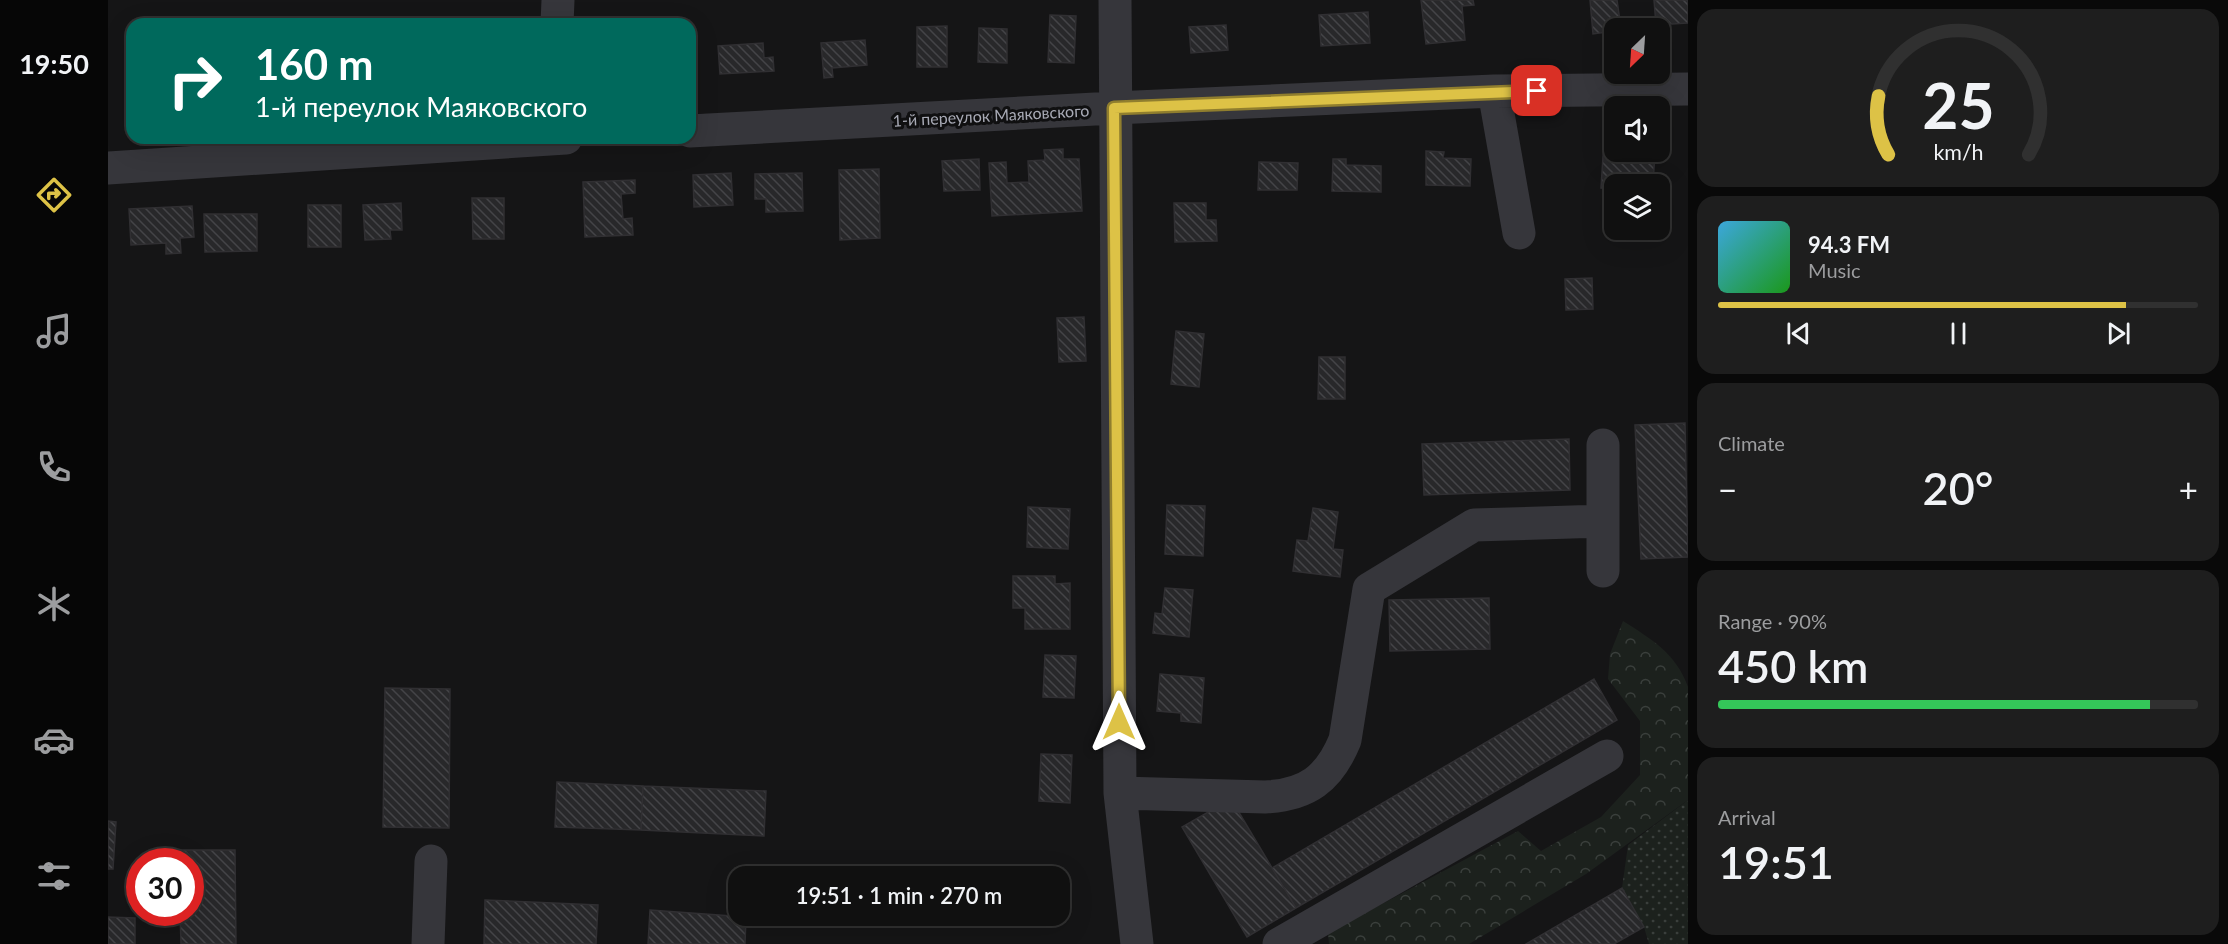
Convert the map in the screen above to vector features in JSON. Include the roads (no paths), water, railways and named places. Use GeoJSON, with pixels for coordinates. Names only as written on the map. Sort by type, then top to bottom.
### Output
{"type":"FeatureCollection","features":[{"type":"Feature","properties":{"kind":"street"},"geometry":{"type":"LineString","coordinates":[[557,18],[558,0]]}},
{"type":"Feature","properties":{"kind":"street"},"geometry":{"type":"LineString","coordinates":[[1115,0],[1120,793],[1137,944]]}},
{"type":"Feature","properties":{"kind":"street","name":"1-й переулок Маяковского"},"geometry":{"type":"LineString","coordinates":[[696,131],[1114,108],[1494,92],[1688,89]]}},
{"type":"Feature","properties":{"kind":"street"},"geometry":{"type":"LineString","coordinates":[[1494,92],[1519,233]]}},
{"type":"Feature","properties":{"kind":"street"},"geometry":{"type":"LineString","coordinates":[[108,168],[464,144]]}},
{"type":"Feature","properties":{"kind":"street"},"geometry":{"type":"LineString","coordinates":[[1603,445],[1603,571]]}},
{"type":"Feature","properties":{"kind":"street"},"geometry":{"type":"LineString","coordinates":[[1120,793],[1287,796],[1309,787],[1326,775],[1338,758],[1345,740],[1369,589],[1474,525],[1603,521]]}},
{"type":"Feature","properties":{"kind":"street"},"geometry":{"type":"LineString","coordinates":[[1279,944],[1607,756]]}},
{"type":"Feature","properties":{"kind":"street"},"geometry":{"type":"LineString","coordinates":[[428,944],[431,861]]}}]}
